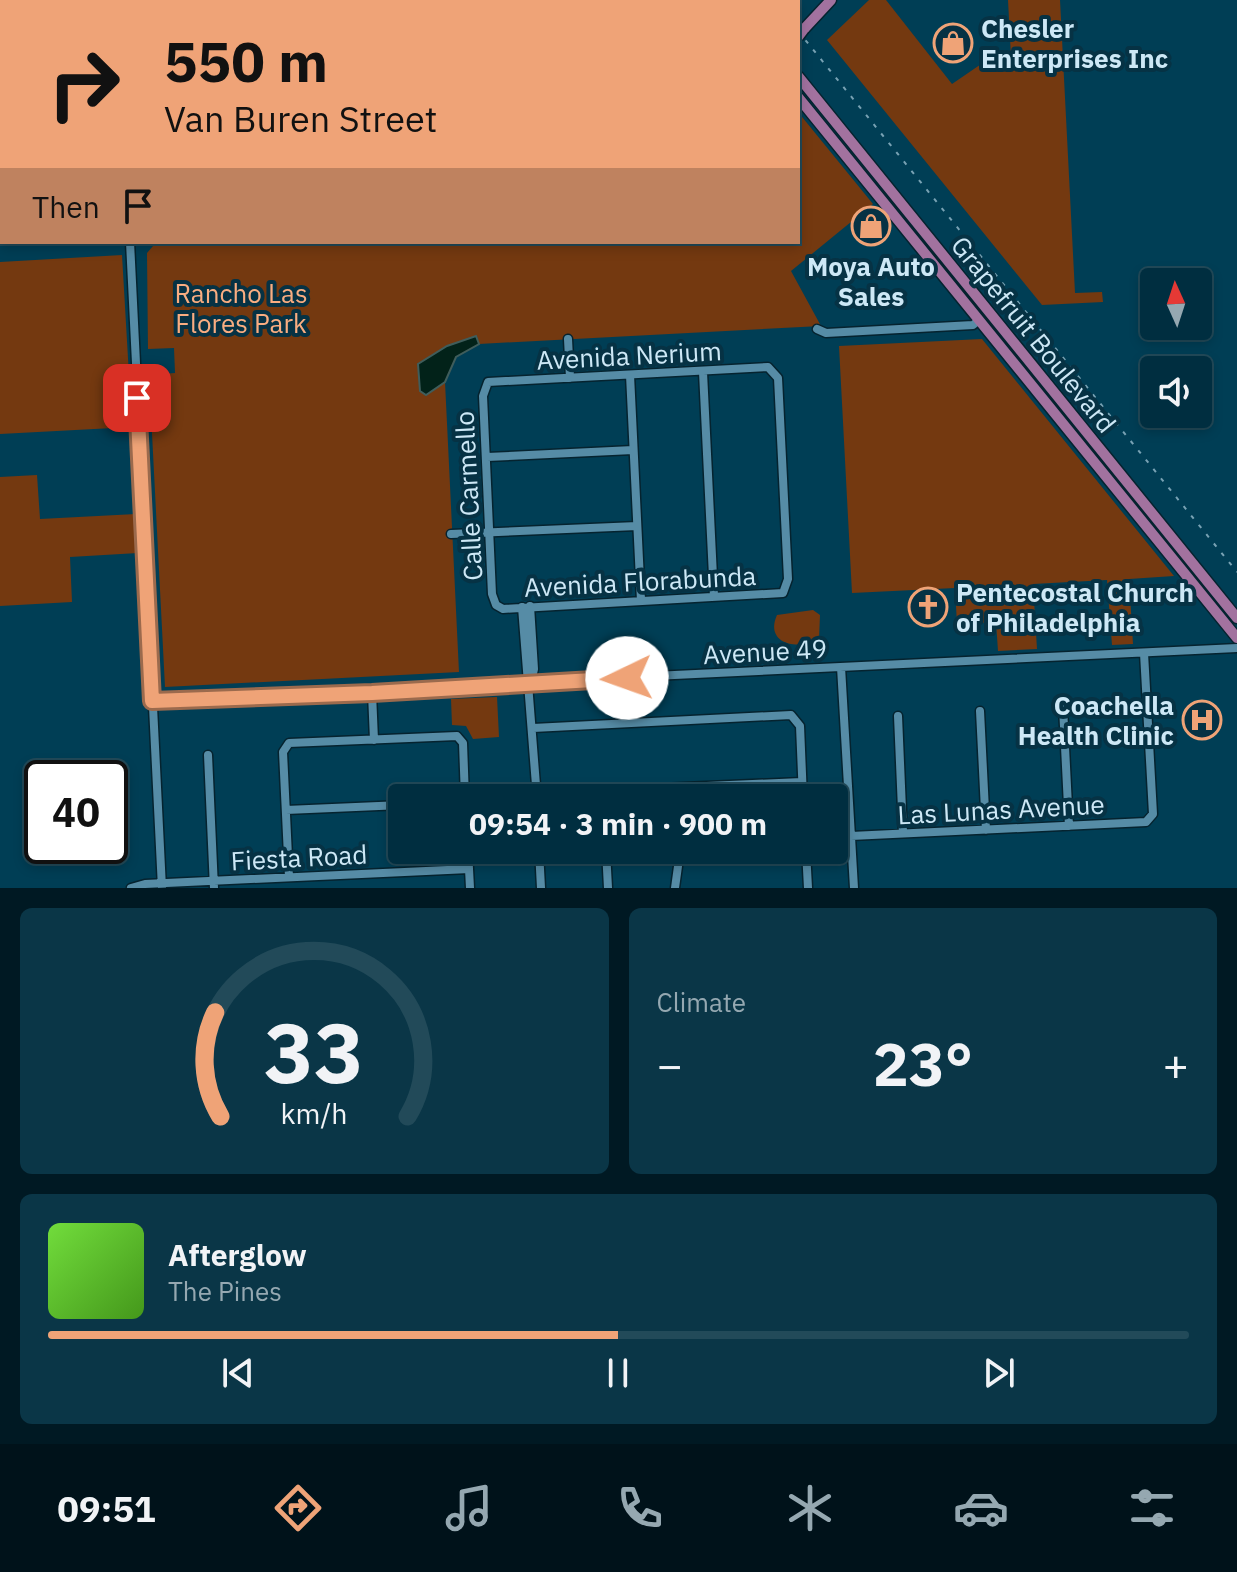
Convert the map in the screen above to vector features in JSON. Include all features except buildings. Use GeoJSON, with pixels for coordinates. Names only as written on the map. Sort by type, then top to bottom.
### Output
{"type":"FeatureCollection","features":[{"type":"Feature","properties":{"kind":"main road"},"geometry":{"type":"LineString","coordinates":[[90,0],[107,0]]}},
{"type":"Feature","properties":{"kind":"main road"},"geometry":{"type":"LineString","coordinates":[[800,35],[831,0]]}},
{"type":"Feature","properties":{"kind":"main road","name":"Grapefruit Boulevard"},"geometry":{"type":"LineString","coordinates":[[800,78],[1237,618]]}},
{"type":"Feature","properties":{"kind":"main road","name":"Grapefruit Boulevard"},"geometry":{"type":"LineString","coordinates":[[800,99],[1237,638]]}},
{"type":"Feature","properties":{"kind":"main road"},"geometry":{"type":"LineString","coordinates":[[979,320],[995,329],[1053,401],[1071,415]]}},
{"type":"Feature","properties":{"kind":"street"},"geometry":{"type":"LineString","coordinates":[[130,244],[162,886]]}},
{"type":"Feature","properties":{"kind":"street"},"geometry":{"type":"LineString","coordinates":[[817,329],[826,333],[973,325],[979,320]]}},
{"type":"Feature","properties":{"kind":"street"},"geometry":{"type":"LineString","coordinates":[[568,339],[570,378]]}},
{"type":"Feature","properties":{"kind":"street","name":"Avenida Nerium"},"geometry":{"type":"LineString","coordinates":[[485,384],[492,380],[768,367],[775,371],[778,378],[788,579],[785,591]]}},
{"type":"Feature","properties":{"kind":"street"},"geometry":{"type":"LineString","coordinates":[[703,372],[714,597]]}},
{"type":"Feature","properties":{"kind":"street"},"geometry":{"type":"LineString","coordinates":[[630,375],[641,601]]}},
{"type":"Feature","properties":{"kind":"street","name":"Calle Carmello"},"geometry":{"type":"LineString","coordinates":[[485,384],[492,594],[496,605]]}},
{"type":"Feature","properties":{"kind":"street"},"geometry":{"type":"LineString","coordinates":[[487,457],[633,450]]}},
{"type":"Feature","properties":{"kind":"street"},"geometry":{"type":"LineString","coordinates":[[451,534],[637,526]]}},
{"type":"Feature","properties":{"kind":"street","name":"Avenida Florabunda"},"geometry":{"type":"LineString","coordinates":[[496,605],[503,609],[779,595],[785,591]]}},
{"type":"Feature","properties":{"kind":"street"},"geometry":{"type":"LineString","coordinates":[[526,607],[526,670],[530,683],[536,784]]}},
{"type":"Feature","properties":{"kind":"street","name":"Avenue 49"},"geometry":{"type":"LineString","coordinates":[[152,701],[372,693],[1237,648]]}},
{"type":"Feature","properties":{"kind":"street","name":"Las Lunas Avenue"},"geometry":{"type":"LineString","coordinates":[[851,836],[1140,823],[1151,819],[1144,653]]}},
{"type":"Feature","properties":{"kind":"street"},"geometry":{"type":"LineString","coordinates":[[841,667],[854,888]]}},
{"type":"Feature","properties":{"kind":"street"},"geometry":{"type":"LineString","coordinates":[[372,693],[374,740]]}},
{"type":"Feature","properties":{"kind":"street"},"geometry":{"type":"LineString","coordinates":[[1063,707],[1069,826]]}},
{"type":"Feature","properties":{"kind":"street"},"geometry":{"type":"LineString","coordinates":[[980,711],[986,830]]}},
{"type":"Feature","properties":{"kind":"street"},"geometry":{"type":"LineString","coordinates":[[533,728],[786,715],[796,718],[800,726],[802,782],[769,784]]}},
{"type":"Feature","properties":{"kind":"street"},"geometry":{"type":"LineString","coordinates":[[898,716],[903,833]]}},
{"type":"Feature","properties":{"kind":"street"},"geometry":{"type":"LineString","coordinates":[[289,877],[283,752],[286,745],[452,736],[461,739],[464,784]]}},
{"type":"Feature","properties":{"kind":"street"},"geometry":{"type":"LineString","coordinates":[[208,755],[214,884]]}},
{"type":"Feature","properties":{"kind":"street"},"geometry":{"type":"LineString","coordinates":[[286,810],[388,806]]}},
{"type":"Feature","properties":{"kind":"street"},"geometry":{"type":"LineString","coordinates":[[469,864],[470,888]]}},
{"type":"Feature","properties":{"kind":"street"},"geometry":{"type":"LineString","coordinates":[[540,864],[541,888]]}},
{"type":"Feature","properties":{"kind":"street"},"geometry":{"type":"LineString","coordinates":[[607,864],[608,888]]}},
{"type":"Feature","properties":{"kind":"street"},"geometry":{"type":"LineString","coordinates":[[675,888],[678,864]]}},
{"type":"Feature","properties":{"kind":"street"},"geometry":{"type":"LineString","coordinates":[[807,864],[808,888]]}},
{"type":"Feature","properties":{"kind":"street","name":"Fiesta Road"},"geometry":{"type":"LineString","coordinates":[[131,888],[469,869]]}},
{"type":"Feature","properties":{"kind":"green space"},"geometry":{"type":"Polygon","coordinates":[[[869,0],[886,0],[952,84],[990,58],[1011,57],[1008,0],[1060,0],[1075,293],[1102,292],[1103,302],[1042,305],[827,40],[869,0]]]}},
{"type":"Feature","properties":{"kind":"green space","name":"Rancho Las Flores Park"},"geometry":{"type":"Polygon","coordinates":[[[800,114],[873,204],[791,271],[821,326],[479,344],[477,337],[447,346],[418,364],[445,382],[459,672],[165,687],[149,375],[175,373],[174,348],[148,349],[147,253],[153,246],[800,244],[800,114]]]}},
{"type":"Feature","properties":{"kind":"green space"},"geometry":{"type":"Polygon","coordinates":[[[122,255],[132,427],[0,434],[0,262],[122,255]]]}},
{"type":"Feature","properties":{"kind":"green space"},"geometry":{"type":"Polygon","coordinates":[[[982,339],[1174,576],[1129,579],[1133,644],[1112,645],[1107,580],[1033,584],[1037,649],[998,651],[996,622],[957,624],[955,588],[852,593],[839,346],[982,339]]]}},
{"type":"Feature","properties":{"kind":"green space"},"geometry":{"type":"Polygon","coordinates":[[[37,475],[40,519],[136,514],[138,553],[70,557],[72,602],[0,606],[0,477],[37,475]]]}},
{"type":"Feature","properties":{"kind":"green space"},"geometry":{"type":"Polygon","coordinates":[[[813,610],[820,615],[819,639],[811,643],[793,644],[779,639],[774,625],[777,615],[813,610]]]}},
{"type":"Feature","properties":{"kind":"green space"},"geometry":{"type":"Polygon","coordinates":[[[497,697],[499,737],[473,739],[466,726],[452,725],[451,699],[497,697]]]}},
{"type":"Feature","properties":{"kind":"shaded area"},"geometry":{"type":"Polygon","coordinates":[[[476,336],[479,344],[456,357],[445,382],[426,395],[420,391],[418,364],[447,346],[476,336]]]}},
{"type":"Feature","properties":{"kind":"railway"},"geometry":{"type":"LineString","coordinates":[[800,33],[1237,572]]}},
{"type":"Feature","properties":{"kind":"place","name":"Chesler Enterprises Inc"},"geometry":{"type":"Point","coordinates":[953,43]}},
{"type":"Feature","properties":{"kind":"place","name":"Moya Auto Sales"},"geometry":{"type":"Point","coordinates":[871,226]}},
{"type":"Feature","properties":{"kind":"place","name":"Pentecostal Church of Philadelphia"},"geometry":{"type":"Point","coordinates":[928,607]}},
{"type":"Feature","properties":{"kind":"place","name":"Coachella Health Clinic"},"geometry":{"type":"Point","coordinates":[1202,720]}},
{"type":"Feature","properties":{"kind":"route"},"geometry":{"type":"LineString","coordinates":[[137,398],[152,701],[444,690],[627,678]]}}]}
